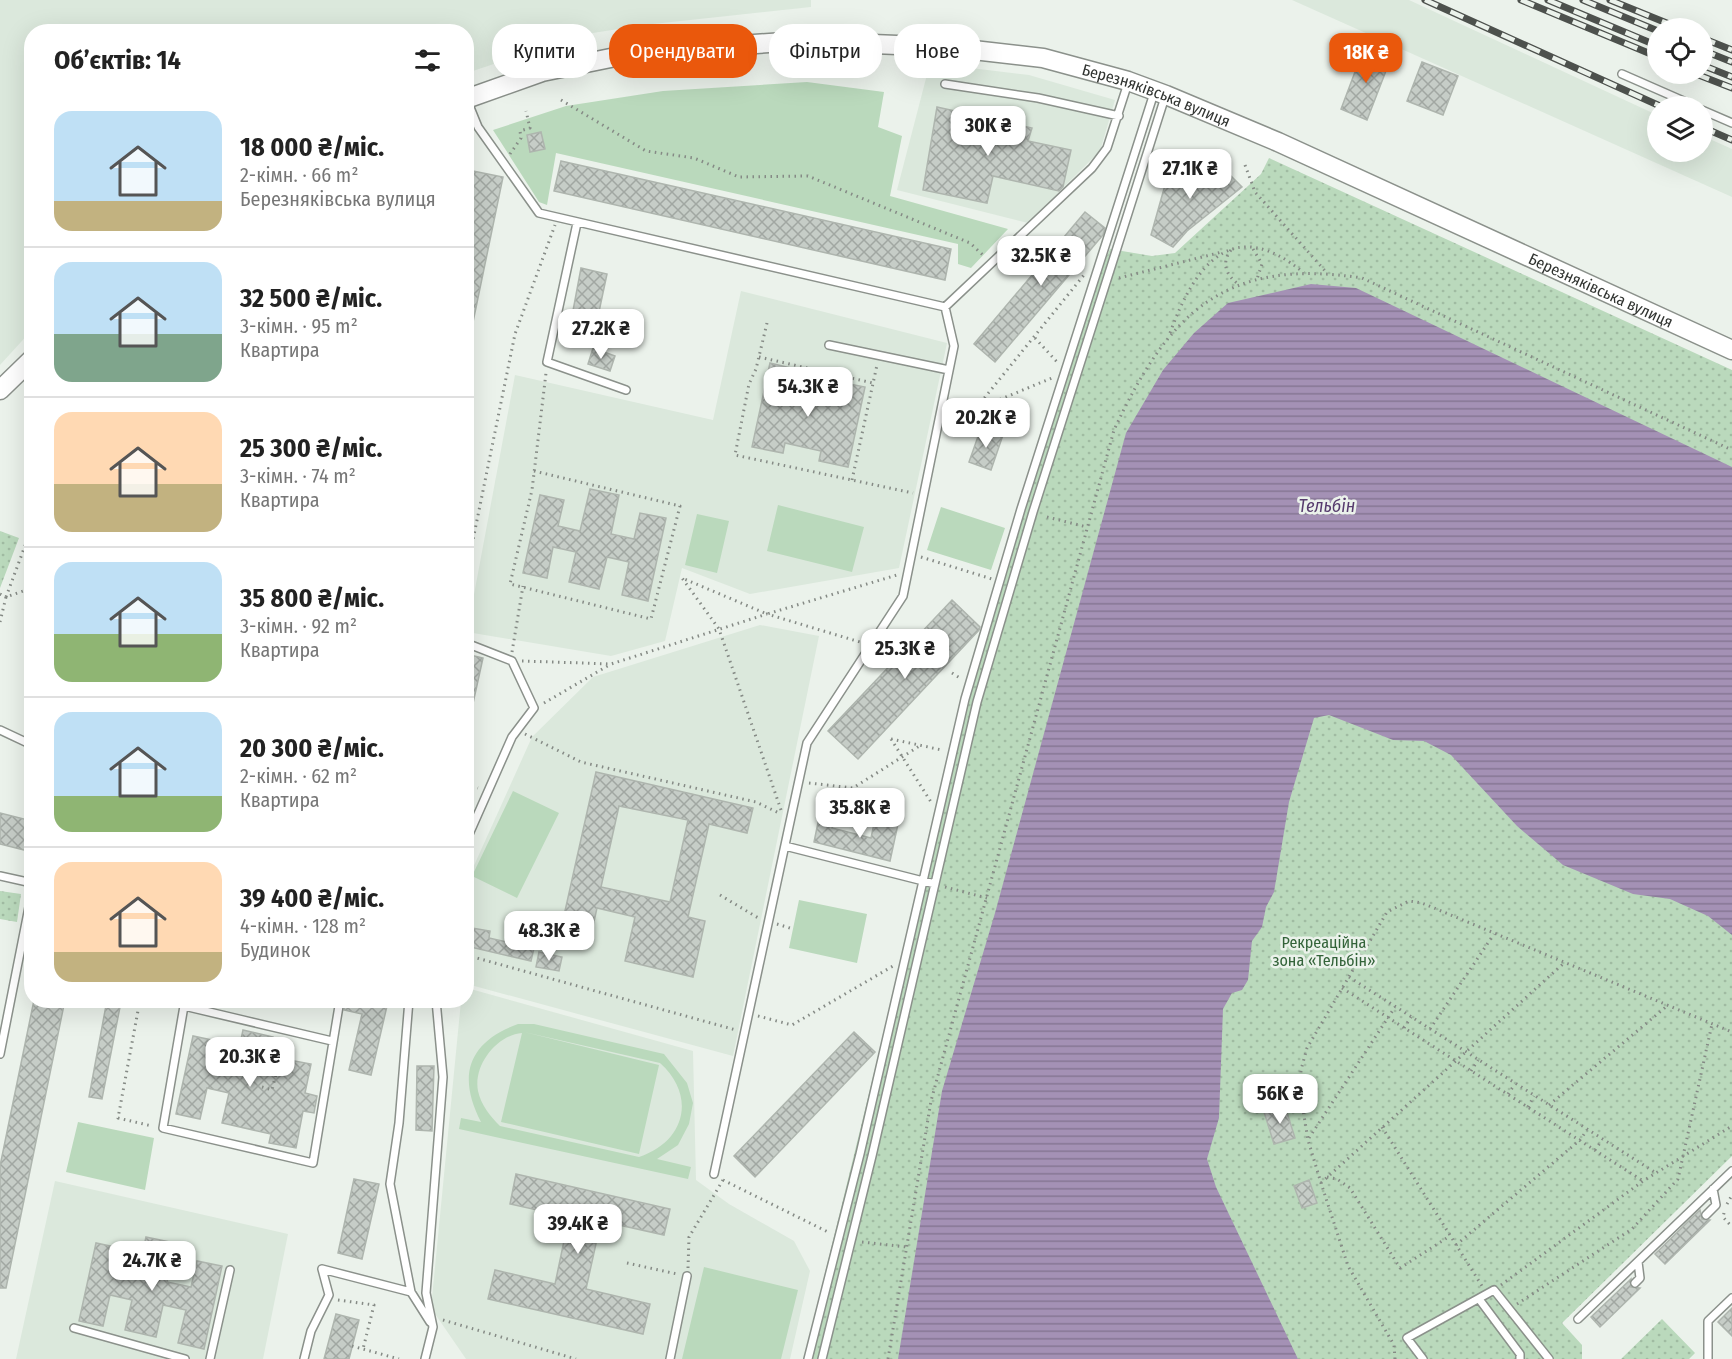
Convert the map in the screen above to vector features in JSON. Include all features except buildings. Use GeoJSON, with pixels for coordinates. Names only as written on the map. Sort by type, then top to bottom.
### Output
{"type":"FeatureCollection","features":[{"type":"Feature","properties":{"kind":"street","name":"Березняківська вулиця"},"geometry":{"type":"LineString","coordinates":[[474,96],[542,72],[640,52],[798,41],[946,47],[1043,58],[1160,92],[1278,142],[1732,350]]}},
{"type":"Feature","properties":{"kind":"street"},"geometry":{"type":"LineString","coordinates":[[0,390],[24,367]]}},
{"type":"Feature","properties":{"kind":"lane"},"geometry":{"type":"LineString","coordinates":[[1622,74],[1672,96]]}},
{"type":"Feature","properties":{"kind":"lane"},"geometry":{"type":"LineString","coordinates":[[945,307],[1092,168],[1107,148],[1119,116],[1128,81]]}},
{"type":"Feature","properties":{"kind":"lane"},"geometry":{"type":"LineString","coordinates":[[945,84],[1038,98],[1119,116]]}},
{"type":"Feature","properties":{"kind":"lane"},"geometry":{"type":"LineString","coordinates":[[808,1359],[840,1238],[965,699],[999,582],[1095,279],[1160,92]]}},
{"type":"Feature","properties":{"kind":"lane"},"geometry":{"type":"LineString","coordinates":[[822,1359],[852,1241],[977,702],[1033,512],[1107,283],[1160,92]]}},
{"type":"Feature","properties":{"kind":"lane"},"geometry":{"type":"LineString","coordinates":[[1713,115],[1732,123]]}},
{"type":"Feature","properties":{"kind":"lane"},"geometry":{"type":"LineString","coordinates":[[474,117],[478,127],[539,213],[945,307]]}},
{"type":"Feature","properties":{"kind":"lane"},"geometry":{"type":"LineString","coordinates":[[577,223],[547,362],[626,390]]}},
{"type":"Feature","properties":{"kind":"lane"},"geometry":{"type":"LineString","coordinates":[[714,1174],[807,743],[903,596],[954,346],[945,307]]}},
{"type":"Feature","properties":{"kind":"lane"},"geometry":{"type":"LineString","coordinates":[[829,345],[949,370]]}},
{"type":"Feature","properties":{"kind":"lane"},"geometry":{"type":"LineString","coordinates":[[474,646],[512,661],[534,708],[517,731],[474,824]]}},
{"type":"Feature","properties":{"kind":"lane"},"geometry":{"type":"LineString","coordinates":[[0,730],[24,741]]}},
{"type":"Feature","properties":{"kind":"lane"},"geometry":{"type":"LineString","coordinates":[[785,846],[935,884]]}},
{"type":"Feature","properties":{"kind":"lane"},"geometry":{"type":"LineString","coordinates":[[0,876],[24,881]]}},
{"type":"Feature","properties":{"kind":"lane"},"geometry":{"type":"LineString","coordinates":[[0,1054],[24,932]]}},
{"type":"Feature","properties":{"kind":"lane"},"geometry":{"type":"LineString","coordinates":[[184,1008],[163,1128],[313,1163],[338,1008]]}},
{"type":"Feature","properties":{"kind":"lane"},"geometry":{"type":"LineString","coordinates":[[192,1008],[332,1041]]}},
{"type":"Feature","properties":{"kind":"lane"},"geometry":{"type":"LineString","coordinates":[[408,1008],[399,1124],[390,1184],[411,1292],[433,1327]]}},
{"type":"Feature","properties":{"kind":"lane"},"geometry":{"type":"LineString","coordinates":[[425,1359],[433,1327],[426,1293],[443,1077],[437,1008]]}},
{"type":"Feature","properties":{"kind":"lane"},"geometry":{"type":"LineString","coordinates":[[1578,1318],[1593,1310],[1638,1262],[1662,1243],[1732,1171]]}},
{"type":"Feature","properties":{"kind":"lane"},"geometry":{"type":"LineString","coordinates":[[1706,1215],[1716,1205],[1713,1190]]}},
{"type":"Feature","properties":{"kind":"lane"},"geometry":{"type":"LineString","coordinates":[[1635,1283],[1640,1278],[1638,1262]]}},
{"type":"Feature","properties":{"kind":"lane"},"geometry":{"type":"LineString","coordinates":[[304,1359],[311,1331],[325,1308],[329,1295],[322,1269],[411,1292]]}},
{"type":"Feature","properties":{"kind":"lane"},"geometry":{"type":"LineString","coordinates":[[210,1359],[230,1270]]}},
{"type":"Feature","properties":{"kind":"lane"},"geometry":{"type":"LineString","coordinates":[[670,1359],[687,1276]]}},
{"type":"Feature","properties":{"kind":"lane"},"geometry":{"type":"LineString","coordinates":[[1423,1359],[1407,1338],[1494,1290],[1549,1359]]}},
{"type":"Feature","properties":{"kind":"lane"},"geometry":{"type":"LineString","coordinates":[[1708,1359],[1708,1321],[1732,1298]]}},
{"type":"Feature","properties":{"kind":"lane"},"geometry":{"type":"LineString","coordinates":[[1479,1299],[1520,1354],[1520,1359]]}},
{"type":"Feature","properties":{"kind":"lane"},"geometry":{"type":"LineString","coordinates":[[74,1328],[185,1359]]}},
{"type":"Feature","properties":{"kind":"path"},"geometry":{"type":"LineString","coordinates":[[561,100],[646,151],[694,158],[739,177],[808,176],[970,243],[992,264]]}},
{"type":"Feature","properties":{"kind":"path"},"geometry":{"type":"LineString","coordinates":[[503,163],[521,138],[520,131],[530,128],[526,111]]}},
{"type":"Feature","properties":{"kind":"path"},"geometry":{"type":"LineString","coordinates":[[1245,165],[1255,192],[1327,273]]}},
{"type":"Feature","properties":{"kind":"path"},"geometry":{"type":"LineString","coordinates":[[474,535],[515,334],[558,218]]}},
{"type":"Feature","properties":{"kind":"path"},"geometry":{"type":"LineString","coordinates":[[1107,283],[1125,275],[1233,249],[1251,247],[1270,251],[1288,260],[1304,273]]}},
{"type":"Feature","properties":{"kind":"path"},"geometry":{"type":"LineString","coordinates":[[1251,247],[1261,258],[1262,264],[1255,281]]}},
{"type":"Feature","properties":{"kind":"path"},"geometry":{"type":"LineString","coordinates":[[1233,249],[1225,260],[1225,267],[1227,274],[1238,284]]}},
{"type":"Feature","properties":{"kind":"path"},"geometry":{"type":"LineString","coordinates":[[1169,336],[1180,307],[1196,279],[1221,252]]}},
{"type":"Feature","properties":{"kind":"path"},"geometry":{"type":"LineString","coordinates":[[888,1359],[931,1101],[1087,527],[1114,430],[1134,389],[1169,336],[1200,306],[1238,284],[1304,273],[1327,273],[1362,278],[1732,450]]}},
{"type":"Feature","properties":{"kind":"path"},"geometry":{"type":"LineString","coordinates":[[973,412],[1084,275],[1095,279]]}},
{"type":"Feature","properties":{"kind":"path"},"geometry":{"type":"LineString","coordinates":[[768,323],[749,384],[735,455],[923,496]]}},
{"type":"Feature","properties":{"kind":"path"},"geometry":{"type":"LineString","coordinates":[[938,424],[973,412],[1066,372],[1035,338]]}},
{"type":"Feature","properties":{"kind":"path"},"geometry":{"type":"LineString","coordinates":[[852,480],[879,355]]}},
{"type":"Feature","properties":{"kind":"path"},"geometry":{"type":"LineString","coordinates":[[759,357],[873,383]]}},
{"type":"Feature","properties":{"kind":"path"},"geometry":{"type":"LineString","coordinates":[[534,471],[680,506],[651,619],[510,584],[534,471],[547,362]]}},
{"type":"Feature","properties":{"kind":"path"},"geometry":{"type":"LineString","coordinates":[[813,396],[819,371]]}},
{"type":"Feature","properties":{"kind":"path"},"geometry":{"type":"LineString","coordinates":[[1047,517],[1087,527]]}},
{"type":"Feature","properties":{"kind":"path"},"geometry":{"type":"LineString","coordinates":[[0,621],[6,597],[24,549]]}},
{"type":"Feature","properties":{"kind":"path"},"geometry":{"type":"LineString","coordinates":[[911,554],[999,582]]}},
{"type":"Feature","properties":{"kind":"path"},"geometry":{"type":"LineString","coordinates":[[534,708],[611,664],[907,572]]}},
{"type":"Feature","properties":{"kind":"path"},"geometry":{"type":"LineString","coordinates":[[782,815],[719,629],[681,578],[767,614],[870,645]]}},
{"type":"Feature","properties":{"kind":"path"},"geometry":{"type":"LineString","coordinates":[[523,586],[512,640],[512,661],[611,664]]}},
{"type":"Feature","properties":{"kind":"path"},"geometry":{"type":"LineString","coordinates":[[0,596],[6,597],[24,591]]}},
{"type":"Feature","properties":{"kind":"path"},"geometry":{"type":"LineString","coordinates":[[517,731],[581,762],[756,802],[791,817]]}},
{"type":"Feature","properties":{"kind":"path"},"geometry":{"type":"LineString","coordinates":[[938,814],[891,740],[952,752]]}},
{"type":"Feature","properties":{"kind":"path"},"geometry":{"type":"LineString","coordinates":[[799,781],[853,788],[921,745]]}},
{"type":"Feature","properties":{"kind":"path"},"geometry":{"type":"LineString","coordinates":[[945,887],[987,898]]}},
{"type":"Feature","properties":{"kind":"path"},"geometry":{"type":"LineString","coordinates":[[720,895],[769,922],[793,928]]}},
{"type":"Feature","properties":{"kind":"path"},"geometry":{"type":"LineString","coordinates":[[1395,1359],[1394,1345],[1348,1266],[1308,1140],[1300,1091],[1301,1070],[1307,1048],[1387,912],[1398,904],[1409,901],[1422,903],[1732,1032]]}},
{"type":"Feature","properties":{"kind":"path"},"geometry":{"type":"LineString","coordinates":[[1430,1029],[1494,934]]}},
{"type":"Feature","properties":{"kind":"path"},"geometry":{"type":"LineString","coordinates":[[474,957],[746,1033]]}},
{"type":"Feature","properties":{"kind":"path"},"geometry":{"type":"LineString","coordinates":[[750,1014],[792,1025],[905,959]]}},
{"type":"Feature","properties":{"kind":"path"},"geometry":{"type":"LineString","coordinates":[[1321,1183],[1565,963]]}},
{"type":"Feature","properties":{"kind":"path"},"geometry":{"type":"LineString","coordinates":[[1348,977],[1656,1173]]}},
{"type":"Feature","properties":{"kind":"path"},"geometry":{"type":"LineString","coordinates":[[1342,988],[1643,1181]]}},
{"type":"Feature","properties":{"kind":"path"},"geometry":{"type":"LineString","coordinates":[[1549,1106],[1667,1006]]}},
{"type":"Feature","properties":{"kind":"path"},"geometry":{"type":"LineString","coordinates":[[1308,1140],[1395,1007]]}},
{"type":"Feature","properties":{"kind":"path"},"geometry":{"type":"LineString","coordinates":[[139,1008],[118,1118],[163,1128]]}},
{"type":"Feature","properties":{"kind":"path"},"geometry":{"type":"LineString","coordinates":[[1404,1028],[1411,1017]]}},
{"type":"Feature","properties":{"kind":"path"},"geometry":{"type":"LineString","coordinates":[[1509,1309],[1632,1229],[1678,1179],[1712,1024]]}},
{"type":"Feature","properties":{"kind":"path"},"geometry":{"type":"LineString","coordinates":[[262,1087],[272,1090],[286,1030]]}},
{"type":"Feature","properties":{"kind":"path"},"geometry":{"type":"LineString","coordinates":[[1472,1071],[1478,1060]]}},
{"type":"Feature","properties":{"kind":"path"},"geometry":{"type":"LineString","coordinates":[[1508,1094],[1515,1084]]}},
{"type":"Feature","properties":{"kind":"path"},"geometry":{"type":"LineString","coordinates":[[1528,1107],[1534,1096]]}},
{"type":"Feature","properties":{"kind":"path"},"geometry":{"type":"LineString","coordinates":[[1494,1290],[1643,1181],[1732,1126]]}},
{"type":"Feature","properties":{"kind":"path"},"geometry":{"type":"LineString","coordinates":[[1382,1128],[1487,1294]]}},
{"type":"Feature","properties":{"kind":"path"},"geometry":{"type":"LineString","coordinates":[[1456,1245],[1580,1140],[1587,1130]]}},
{"type":"Feature","properties":{"kind":"path"},"geometry":{"type":"LineString","coordinates":[[1595,1150],[1602,1140]]}},
{"type":"Feature","properties":{"kind":"path"},"geometry":{"type":"LineString","coordinates":[[714,1174],[840,1238]]}},
{"type":"Feature","properties":{"kind":"path"},"geometry":{"type":"LineString","coordinates":[[1328,1177],[1338,1179],[1350,1188],[1400,1268],[1450,1236]]}},
{"type":"Feature","properties":{"kind":"path"},"geometry":{"type":"LineString","coordinates":[[627,1263],[687,1276],[690,1237],[723,1180]]}},
{"type":"Feature","properties":{"kind":"path"},"geometry":{"type":"LineString","coordinates":[[1732,1195],[1723,1217],[1732,1227]]}},
{"type":"Feature","properties":{"kind":"path"},"geometry":{"type":"LineString","coordinates":[[852,1241],[907,1247]]}},
{"type":"Feature","properties":{"kind":"path"},"geometry":{"type":"LineString","coordinates":[[325,1308],[340,1299],[374,1305],[363,1349]]}},
{"type":"Feature","properties":{"kind":"path"},"geometry":{"type":"LineString","coordinates":[[433,1327],[439,1319],[576,1359]]}},
{"type":"Feature","properties":{"kind":"path"},"geometry":{"type":"LineString","coordinates":[[352,1346],[399,1359]]}},
{"type":"Feature","properties":{"kind":"shaded area"},"geometry":{"type":"Polygon","coordinates":[[[0,0],[811,0],[811,7],[653,24],[609,24],[609,30],[597,32],[597,24],[492,24],[492,65],[474,71],[474,24],[24,24],[24,339],[0,365],[0,0]]]}},
{"type":"Feature","properties":{"kind":"shaded area"},"geometry":{"type":"Polygon","coordinates":[[[1292,0],[1409,0],[1647,110],[1647,159],[1292,0]]]}},
{"type":"Feature","properties":{"kind":"shaded area"},"geometry":{"type":"Polygon","coordinates":[[[981,69],[1029,75],[1115,100],[1100,151],[1028,223],[897,190],[926,78],[981,78],[981,69]]]}},
{"type":"Feature","properties":{"kind":"shaded area"},"geometry":{"type":"Polygon","coordinates":[[[1713,140],[1732,149],[1732,197],[1654,162],[1713,162],[1713,140]]]}},
{"type":"Feature","properties":{"kind":"shaded area"},"geometry":{"type":"Polygon","coordinates":[[[741,291],[947,343],[899,568],[750,594],[682,568],[665,641],[611,656],[474,633],[474,595],[515,375],[713,420],[741,291]]]}},
{"type":"Feature","properties":{"kind":"shaded area"},"geometry":{"type":"Polygon","coordinates":[[[760,625],[819,636],[733,1056],[474,986],[474,865],[532,737],[593,677],[760,625]]]}},
{"type":"Feature","properties":{"kind":"shaded area"},"geometry":{"type":"Polygon","coordinates":[[[474,990],[693,1051],[696,1180],[729,1204],[794,1241],[810,1271],[790,1359],[466,1359],[431,1308],[460,1008],[474,1008],[474,990]]]}},
{"type":"Feature","properties":{"kind":"shaded area"},"geometry":{"type":"Polygon","coordinates":[[[55,1181],[288,1234],[263,1359],[16,1359],[55,1181]]]}},
{"type":"Feature","properties":{"kind":"green space"},"geometry":{"type":"Polygon","coordinates":[[[807,82],[884,92],[878,127],[902,136],[890,196],[1008,229],[971,268],[958,264],[958,244],[556,153],[547,205],[539,202],[493,130],[566,106],[663,91],[807,82]]]}},
{"type":"Feature","properties":{"kind":"green space","name":"Рекреаційна зона «Тельбін»"},"geometry":{"type":"Polygon","coordinates":[[[1269,158],[1732,370],[1732,1156],[1562,1323],[1582,1345],[1582,1359],[804,1359],[968,689],[1092,291],[1110,249],[1152,256],[1175,253],[1261,174],[1269,158]]]}},
{"type":"Feature","properties":{"kind":"green space"},"geometry":{"type":"Polygon","coordinates":[[[778,505],[864,527],[852,572],[767,551],[778,505]]]}},
{"type":"Feature","properties":{"kind":"green space"},"geometry":{"type":"Polygon","coordinates":[[[941,507],[1005,528],[991,570],[927,550],[941,507]]]}},
{"type":"Feature","properties":{"kind":"green space"},"geometry":{"type":"Polygon","coordinates":[[[697,514],[729,521],[717,573],[685,565],[697,514]]]}},
{"type":"Feature","properties":{"kind":"green space"},"geometry":{"type":"Polygon","coordinates":[[[0,531],[19,538],[0,588],[0,531]]]}},
{"type":"Feature","properties":{"kind":"green space"},"geometry":{"type":"Polygon","coordinates":[[[513,791],[559,813],[517,898],[474,877],[474,872],[513,791]]]}},
{"type":"Feature","properties":{"kind":"green space"},"geometry":{"type":"Polygon","coordinates":[[[0,891],[21,894],[17,922],[0,919],[0,891]]]}},
{"type":"Feature","properties":{"kind":"green space"},"geometry":{"type":"Polygon","coordinates":[[[799,900],[867,914],[857,963],[789,948],[799,900]]]}},
{"type":"Feature","properties":{"kind":"green space"},"geometry":{"type":"Polygon","coordinates":[[[518,1024],[534,1024],[664,1054],[687,1083],[693,1103],[689,1124],[678,1145],[657,1159],[691,1167],[688,1179],[459,1129],[461,1118],[481,1122],[470,1090],[469,1076],[472,1062],[488,1040],[501,1031],[518,1024]],[[524,1032],[659,1065],[639,1154],[501,1122],[522,1033],[504,1039],[496,1045],[479,1071],[477,1081],[479,1096],[486,1110],[500,1126],[639,1157],[655,1150],[667,1141],[681,1117],[682,1103],[672,1076],[660,1063],[524,1032]]]}},
{"type":"Feature","properties":{"kind":"green space"},"geometry":{"type":"Polygon","coordinates":[[[78,1122],[154,1138],[145,1190],[66,1172],[78,1122]]]}},
{"type":"Feature","properties":{"kind":"green space"},"geometry":{"type":"Polygon","coordinates":[[[704,1267],[798,1290],[781,1359],[682,1359],[704,1267]]]}},
{"type":"Feature","properties":{"kind":"green space"},"geometry":{"type":"Polygon","coordinates":[[[1662,1319],[1695,1353],[1689,1359],[1621,1359],[1662,1319]]]}},
{"type":"Feature","properties":{"kind":"water","name":"Тельбін"},"geometry":{"type":"Polygon","coordinates":[[[1311,284],[1356,288],[1732,467],[1732,935],[1708,916],[1670,899],[1633,894],[1563,865],[1517,826],[1451,755],[1424,741],[1393,740],[1329,715],[1314,718],[1289,802],[1274,892],[1266,907],[1262,927],[1252,941],[1248,980],[1242,990],[1232,993],[1223,1009],[1219,1118],[1207,1159],[1216,1187],[1298,1359],[898,1359],[942,1091],[995,913],[1126,433],[1163,370],[1194,333],[1228,303],[1311,284]]]}},
{"type":"Feature","properties":{"kind":"railway"},"geometry":{"type":"LineString","coordinates":[[1425,0],[1647,100]]}},
{"type":"Feature","properties":{"kind":"railway"},"geometry":{"type":"LineString","coordinates":[[1521,0],[1647,52]]}},
{"type":"Feature","properties":{"kind":"railway"},"geometry":{"type":"LineString","coordinates":[[1548,0],[1647,41]]}},
{"type":"Feature","properties":{"kind":"railway"},"geometry":{"type":"LineString","coordinates":[[1583,0],[1647,26]]}},
{"type":"Feature","properties":{"kind":"railway"},"geometry":{"type":"LineString","coordinates":[[1610,0],[1654,18]]}},
{"type":"Feature","properties":{"kind":"railway"},"geometry":{"type":"LineString","coordinates":[[1713,42],[1732,50]]}},
{"type":"Feature","properties":{"kind":"railway"},"geometry":{"type":"LineString","coordinates":[[1713,54],[1732,62]]}},
{"type":"Feature","properties":{"kind":"railway"},"geometry":{"type":"LineString","coordinates":[[1713,69],[1732,77]]}},
{"type":"Feature","properties":{"kind":"railway"},"geometry":{"type":"LineString","coordinates":[[1713,81],[1732,88]]}},
{"type":"Feature","properties":{"kind":"railway"},"geometry":{"type":"LineString","coordinates":[[1713,132],[1732,140]]}}]}
